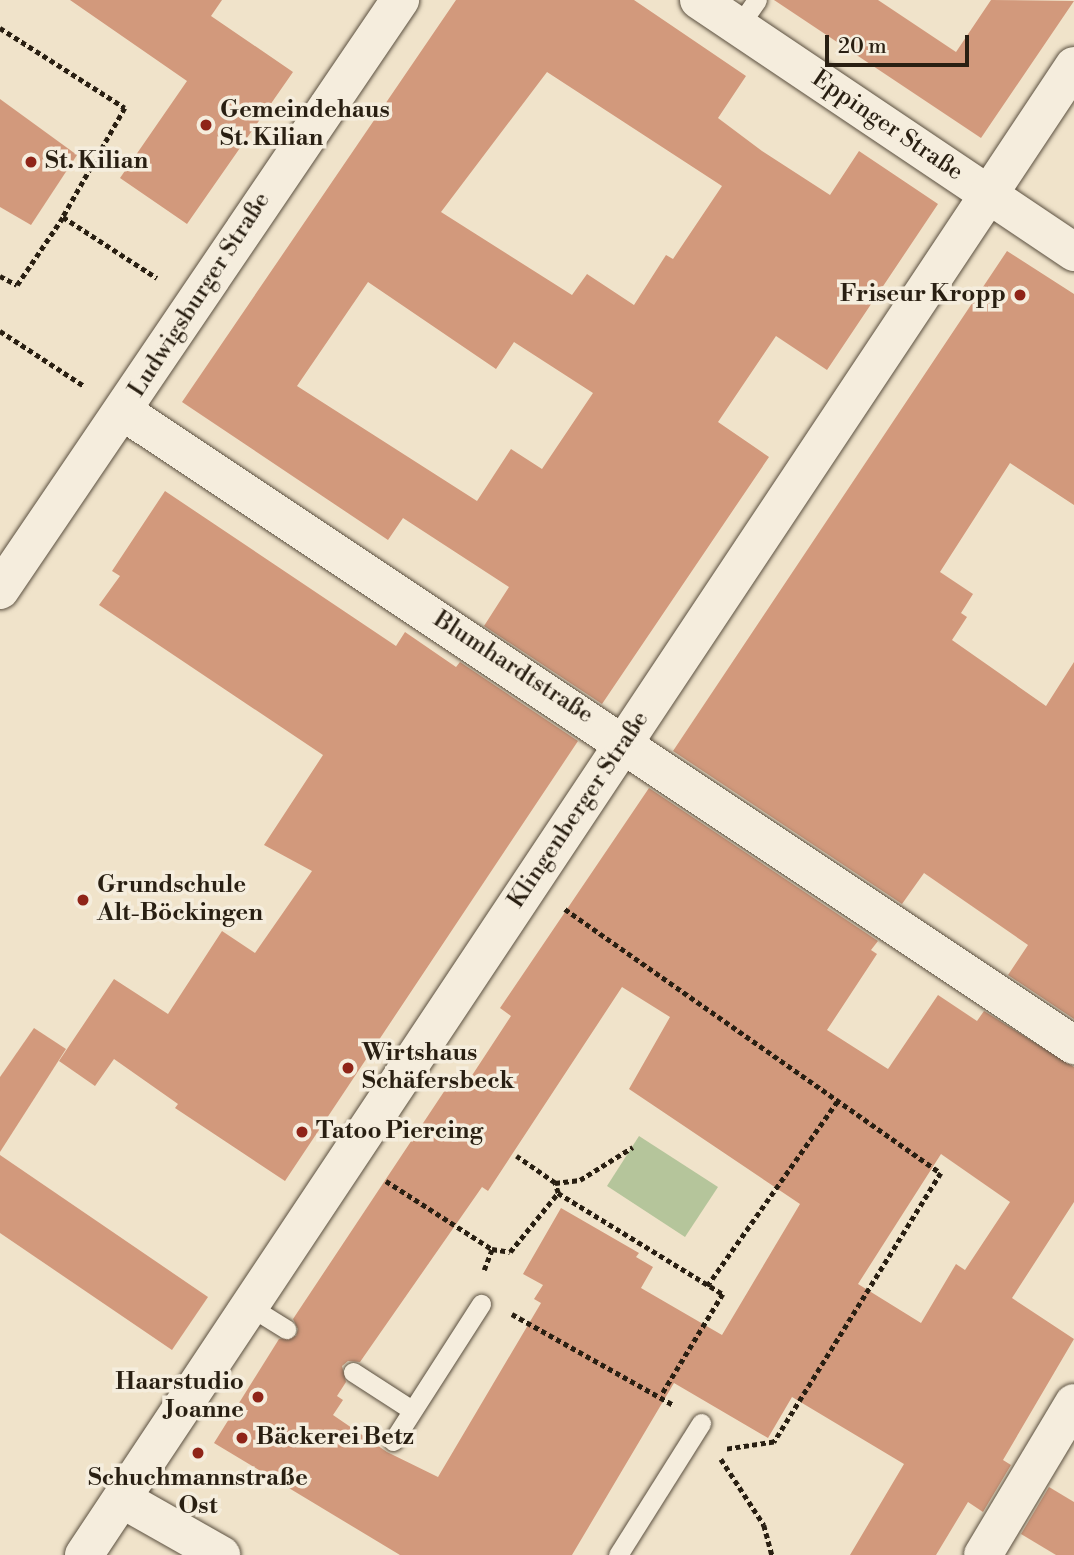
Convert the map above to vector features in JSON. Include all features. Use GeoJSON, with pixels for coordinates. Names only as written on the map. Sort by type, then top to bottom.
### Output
{"type":"FeatureCollection","features":[{"type":"Feature","properties":{"kind":"street","name":"Ludwigsburger Straße"},"geometry":{"type":"LineString","coordinates":[[0,590],[124,412],[194,301],[400,0]]}},
{"type":"Feature","properties":{"kind":"street","name":"Eppinger Straße"},"geometry":{"type":"LineString","coordinates":[[699,0],[747,13],[989,194],[1074,252]]}},
{"type":"Feature","properties":{"kind":"street","name":"Klingenberger Straße"},"geometry":{"type":"LineString","coordinates":[[84,1555],[1074,66]]}},
{"type":"Feature","properties":{"kind":"street","name":"Blumhardtstraße"},"geometry":{"type":"LineString","coordinates":[[124,412],[624,741],[1074,1045]]}},
{"type":"Feature","properties":{"kind":"street"},"geometry":{"type":"LineString","coordinates":[[983,1555],[1074,1403]]}},
{"type":"Feature","properties":{"kind":"street"},"geometry":{"type":"LineString","coordinates":[[121,1499],[220,1555]]}},
{"type":"Feature","properties":{"kind":"lane"},"geometry":{"type":"LineString","coordinates":[[393,1441],[481,1304]]}},
{"type":"Feature","properties":{"kind":"lane"},"geometry":{"type":"LineString","coordinates":[[249,1306],[286,1329]]}},
{"type":"Feature","properties":{"kind":"lane"},"geometry":{"type":"LineString","coordinates":[[353,1372],[412,1410]]}},
{"type":"Feature","properties":{"kind":"lane"},"geometry":{"type":"LineString","coordinates":[[618,1555],[701,1423]]}},
{"type":"Feature","properties":{"kind":"path"},"geometry":{"type":"LineString","coordinates":[[0,28],[125,108],[63,217],[17,285],[0,276]]}},
{"type":"Feature","properties":{"kind":"path"},"geometry":{"type":"LineString","coordinates":[[63,217],[157,277]]}},
{"type":"Feature","properties":{"kind":"path"},"geometry":{"type":"LineString","coordinates":[[0,331],[66,374]]}},
{"type":"Feature","properties":{"kind":"path"},"geometry":{"type":"LineString","coordinates":[[530,884],[836,1102],[941,1173],[774,1442],[717,1451],[764,1525],[772,1555]]}},
{"type":"Feature","properties":{"kind":"path"},"geometry":{"type":"LineString","coordinates":[[707,1286],[836,1102]]}},
{"type":"Feature","properties":{"kind":"path"},"geometry":{"type":"LineString","coordinates":[[555,1183],[580,1180],[633,1147]]}},
{"type":"Feature","properties":{"kind":"path"},"geometry":{"type":"LineString","coordinates":[[516,1156],[555,1183],[558,1193],[723,1294],[661,1396]]}},
{"type":"Feature","properties":{"kind":"path"},"geometry":{"type":"LineString","coordinates":[[347,1157],[492,1249],[510,1252],[558,1193]]}},
{"type":"Feature","properties":{"kind":"path"},"geometry":{"type":"LineString","coordinates":[[502,1308],[661,1396],[701,1423]]}},
{"type":"Feature","properties":{"kind":"green space"},"geometry":{"type":"Polygon","coordinates":[[[639,1136],[718,1187],[685,1237],[607,1186],[639,1136]]]}},
{"type":"Feature","properties":{"kind":"building","name":"Gemeindehaus St. Kilian"},"geometry":{"type":"Polygon","coordinates":[[[70,0],[222,0],[211,16],[293,72],[187,224],[120,178],[187,81],[70,0]]]}},
{"type":"Feature","properties":{"kind":"building"},"geometry":{"type":"Polygon","coordinates":[[[456,0],[634,0],[746,76],[718,118],[762,151],[830,195],[859,151],[938,204],[827,370],[776,336],[718,422],[769,457],[602,704],[484,626],[509,587],[403,518],[388,540],[182,402],[456,0]],[[547,72],[441,212],[572,295],[587,274],[634,305],[666,255],[673,259],[722,186],[547,72]],[[368,282],[297,386],[477,501],[511,449],[542,469],[593,393],[514,342],[496,369],[368,282]]]}},
{"type":"Feature","properties":{"kind":"building"},"geometry":{"type":"Polygon","coordinates":[[[774,0],[878,0],[956,52],[991,0],[1074,1],[981,138],[774,0]]]}},
{"type":"Feature","properties":{"kind":"building","name":"St. Kilian"},"geometry":{"type":"Polygon","coordinates":[[[0,99],[77,155],[31,225],[0,207],[0,99]]]}},
{"type":"Feature","properties":{"kind":"building"},"geometry":{"type":"Polygon","coordinates":[[[1007,251],[1074,294],[1074,505],[1010,463],[940,572],[973,594],[961,613],[967,617],[952,640],[1046,706],[1074,662],[1074,1019],[1008,975],[1028,945],[924,873],[902,904],[673,751],[1007,251]]]}},
{"type":"Feature","properties":{"kind":"building"},"geometry":{"type":"Polygon","coordinates":[[[165,491],[396,646],[405,632],[456,667],[460,662],[578,741],[285,1181],[175,1108],[178,1104],[114,1059],[95,1086],[59,1061],[114,979],[168,1014],[222,931],[255,953],[312,871],[264,845],[323,755],[99,605],[120,576],[112,571],[165,491]]]}},
{"type":"Feature","properties":{"kind":"building"},"geometry":{"type":"Polygon","coordinates":[[[649,788],[878,941],[871,950],[877,954],[827,1030],[888,1069],[938,995],[977,1021],[984,1011],[1074,1067],[1074,1202],[1012,1298],[1074,1339],[1003,1460],[1011,1465],[983,1512],[968,1502],[936,1555],[850,1555],[904,1464],[792,1397],[768,1438],[674,1383],[572,1555],[400,1555],[214,1443],[279,1339],[296,1336],[298,1329],[293,1319],[457,1072],[469,1080],[511,1016],[500,1008],[649,788]],[[622,987],[488,1191],[482,1187],[360,1362],[348,1361],[342,1366],[346,1382],[337,1396],[343,1400],[333,1415],[387,1452],[438,1477],[541,1303],[534,1299],[543,1285],[523,1274],[561,1208],[639,1253],[636,1257],[653,1267],[641,1288],[722,1335],[800,1204],[629,1089],[670,1017],[622,987]],[[941,1154],[858,1284],[921,1323],[956,1264],[965,1270],[1010,1202],[941,1154]]]}},
{"type":"Feature","properties":{"kind":"building"},"geometry":{"type":"Polygon","coordinates":[[[34,1028],[66,1049],[0,1152],[0,1077],[34,1028]]]}},
{"type":"Feature","properties":{"kind":"building"},"geometry":{"type":"Polygon","coordinates":[[[0,1155],[208,1297],[172,1350],[0,1233],[0,1155]]]}},
{"type":"Feature","properties":{"kind":"building"},"geometry":{"type":"Polygon","coordinates":[[[1049,1487],[1074,1502],[1074,1555],[1056,1555],[1021,1534],[1049,1487]]]}},
{"type":"Feature","properties":{"kind":"place","name":"Gemeindehaus St. Kilian"},"geometry":{"type":"Point","coordinates":[206,125]}},
{"type":"Feature","properties":{"kind":"place","name":"St. Kilian"},"geometry":{"type":"Point","coordinates":[31,162]}},
{"type":"Feature","properties":{"kind":"place","name":"Friseur Kropp"},"geometry":{"type":"Point","coordinates":[1020,295]}},
{"type":"Feature","properties":{"kind":"place","name":"Grundschule Alt-Böckingen"},"geometry":{"type":"Point","coordinates":[83,900]}},
{"type":"Feature","properties":{"kind":"place","name":"Wirtshaus Schäfersbeck"},"geometry":{"type":"Point","coordinates":[348,1068]}},
{"type":"Feature","properties":{"kind":"place","name":"Tatoo Piercing"},"geometry":{"type":"Point","coordinates":[302,1132]}},
{"type":"Feature","properties":{"kind":"place","name":"Haarstudio Joanne"},"geometry":{"type":"Point","coordinates":[258,1397]}},
{"type":"Feature","properties":{"kind":"place","name":"Bäckerei Betz"},"geometry":{"type":"Point","coordinates":[242,1438]}},
{"type":"Feature","properties":{"kind":"place","name":"Schuchmannstraße Ost"},"geometry":{"type":"Point","coordinates":[198,1453]}}]}
